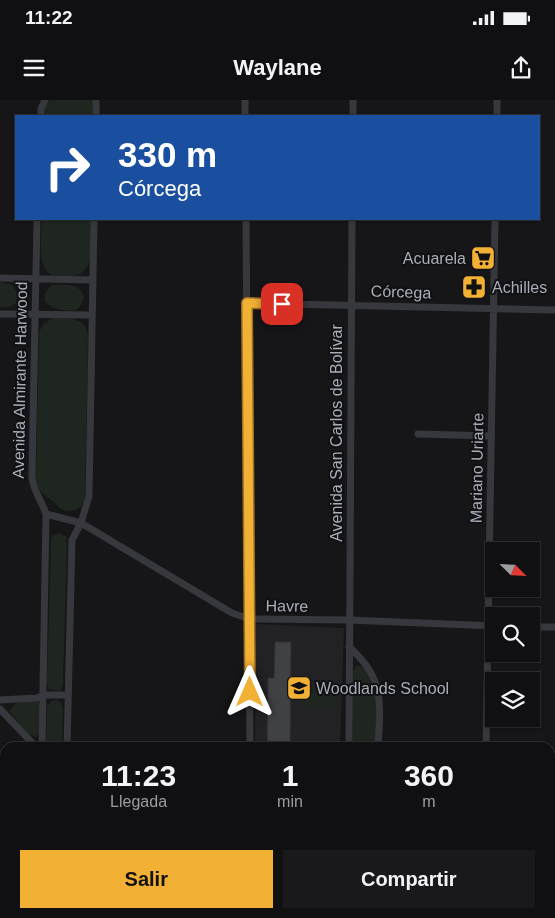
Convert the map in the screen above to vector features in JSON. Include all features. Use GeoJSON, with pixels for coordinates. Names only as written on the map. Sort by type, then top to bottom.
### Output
{"type":"FeatureCollection","features":[{"type":"Feature","properties":{"kind":"street"},"geometry":{"type":"LineString","coordinates":[[41,115],[41,109],[45,100]]}},
{"type":"Feature","properties":{"kind":"street"},"geometry":{"type":"LineString","coordinates":[[96,100],[96,115]]}},
{"type":"Feature","properties":{"kind":"street"},"geometry":{"type":"LineString","coordinates":[[245,100],[245,115]]}},
{"type":"Feature","properties":{"kind":"street"},"geometry":{"type":"LineString","coordinates":[[352,115],[353,100]]}},
{"type":"Feature","properties":{"kind":"street"},"geometry":{"type":"LineString","coordinates":[[497,100],[497,115]]}},
{"type":"Feature","properties":{"kind":"street","name":"Avenida Almirante Harwood"},"geometry":{"type":"LineString","coordinates":[[37,220],[32,478],[33,488],[43,503],[46,514],[42,742]]}},
{"type":"Feature","properties":{"kind":"street"},"geometry":{"type":"LineString","coordinates":[[67,742],[72,540],[81,523],[89,496],[94,220]]}},
{"type":"Feature","properties":{"kind":"street"},"geometry":{"type":"LineString","coordinates":[[246,220],[250,742]]}},
{"type":"Feature","properties":{"kind":"street","name":"Avenida San Carlos de Bolívar"},"geometry":{"type":"LineString","coordinates":[[349,742],[352,220]]}},
{"type":"Feature","properties":{"kind":"street","name":"Mariano Uriarte"},"geometry":{"type":"LineString","coordinates":[[491,607],[491,436],[495,220]]}},
{"type":"Feature","properties":{"kind":"street"},"geometry":{"type":"LineString","coordinates":[[0,278],[93,280]]}},
{"type":"Feature","properties":{"kind":"street","name":"Córcega"},"geometry":{"type":"LineString","coordinates":[[247,303],[555,310]]}},
{"type":"Feature","properties":{"kind":"street"},"geometry":{"type":"LineString","coordinates":[[0,314],[92,315]]}},
{"type":"Feature","properties":{"kind":"street"},"geometry":{"type":"LineString","coordinates":[[418,434],[491,436]]}},
{"type":"Feature","properties":{"kind":"street","name":"Havre"},"geometry":{"type":"LineString","coordinates":[[46,514],[81,523],[232,612],[250,619],[349,620],[485,626]]}},
{"type":"Feature","properties":{"kind":"street"},"geometry":{"type":"LineString","coordinates":[[540,626],[555,627]]}},
{"type":"Feature","properties":{"kind":"street"},"geometry":{"type":"LineString","coordinates":[[350,647],[358,655],[378,688],[380,699],[378,742]]}},
{"type":"Feature","properties":{"kind":"street","name":"Mariano Uriarte"},"geometry":{"type":"LineString","coordinates":[[486,742],[490,662]]}},
{"type":"Feature","properties":{"kind":"street"},"geometry":{"type":"LineString","coordinates":[[0,700],[37,698],[44,695],[68,695]]}},
{"type":"Feature","properties":{"kind":"street"},"geometry":{"type":"LineString","coordinates":[[0,710],[31,742]]}},
{"type":"Feature","properties":{"kind":"shaded area"},"geometry":{"type":"Polygon","coordinates":[[[50,100],[93,100],[92,115],[45,115],[45,106],[50,100]]]}},
{"type":"Feature","properties":{"kind":"shaded area"},"geometry":{"type":"Polygon","coordinates":[[[42,220],[90,220],[90,261],[83,272],[78,275],[52,275],[43,264],[42,220]]]}},
{"type":"Feature","properties":{"kind":"shaded area"},"geometry":{"type":"Polygon","coordinates":[[[0,282],[12,285],[18,293],[16,303],[9,307],[0,307],[0,282]]]}},
{"type":"Feature","properties":{"kind":"shaded area"},"geometry":{"type":"Polygon","coordinates":[[[53,285],[67,285],[80,289],[84,298],[81,305],[77,309],[69,311],[56,308],[45,302],[45,294],[53,285]]]}},
{"type":"Feature","properties":{"kind":"shaded area"},"geometry":{"type":"Polygon","coordinates":[[[54,318],[71,319],[80,322],[84,325],[88,335],[84,500],[81,507],[76,510],[67,511],[59,508],[43,494],[36,482],[39,335],[40,329],[44,324],[54,318]]]}},
{"type":"Feature","properties":{"kind":"shaded area"},"geometry":{"type":"Polygon","coordinates":[[[59,533],[66,536],[67,543],[63,684],[61,690],[57,691],[49,689],[47,683],[51,539],[52,536],[59,533]]]}},
{"type":"Feature","properties":{"kind":"shaded area","name":"Woodlands School"},"geometry":{"type":"Polygon","coordinates":[[[256,624],[344,628],[340,742],[255,742],[256,624]]]}},
{"type":"Feature","properties":{"kind":"shaded area"},"geometry":{"type":"Polygon","coordinates":[[[357,665],[364,668],[377,694],[376,742],[353,742],[353,671],[357,665]]]}},
{"type":"Feature","properties":{"kind":"shaded area"},"geometry":{"type":"Polygon","coordinates":[[[300,689],[335,690],[334,707],[300,706],[300,689]]]}},
{"type":"Feature","properties":{"kind":"shaded area"},"geometry":{"type":"Polygon","coordinates":[[[57,700],[63,708],[62,742],[46,742],[47,706],[52,701],[57,700]]]}},
{"type":"Feature","properties":{"kind":"shaded area"},"geometry":{"type":"Polygon","coordinates":[[[38,701],[39,704],[39,733],[36,737],[28,734],[9,711],[16,703],[38,701]]]}},
{"type":"Feature","properties":{"kind":"building"},"geometry":{"type":"Polygon","coordinates":[[[275,642],[291,642],[290,742],[267,742],[268,678],[274,678],[275,642]]]}},
{"type":"Feature","properties":{"kind":"place","name":"Acuarela"},"geometry":{"type":"Point","coordinates":[483,258]}},
{"type":"Feature","properties":{"kind":"place","name":"Achilles"},"geometry":{"type":"Point","coordinates":[474,287]}},
{"type":"Feature","properties":{"kind":"place","name":"Woodlands School"},"geometry":{"type":"Point","coordinates":[299,688]}},
{"type":"Feature","properties":{"kind":"route"},"geometry":{"type":"LineString","coordinates":[[250,692],[247,303],[282,304]]}}]}
